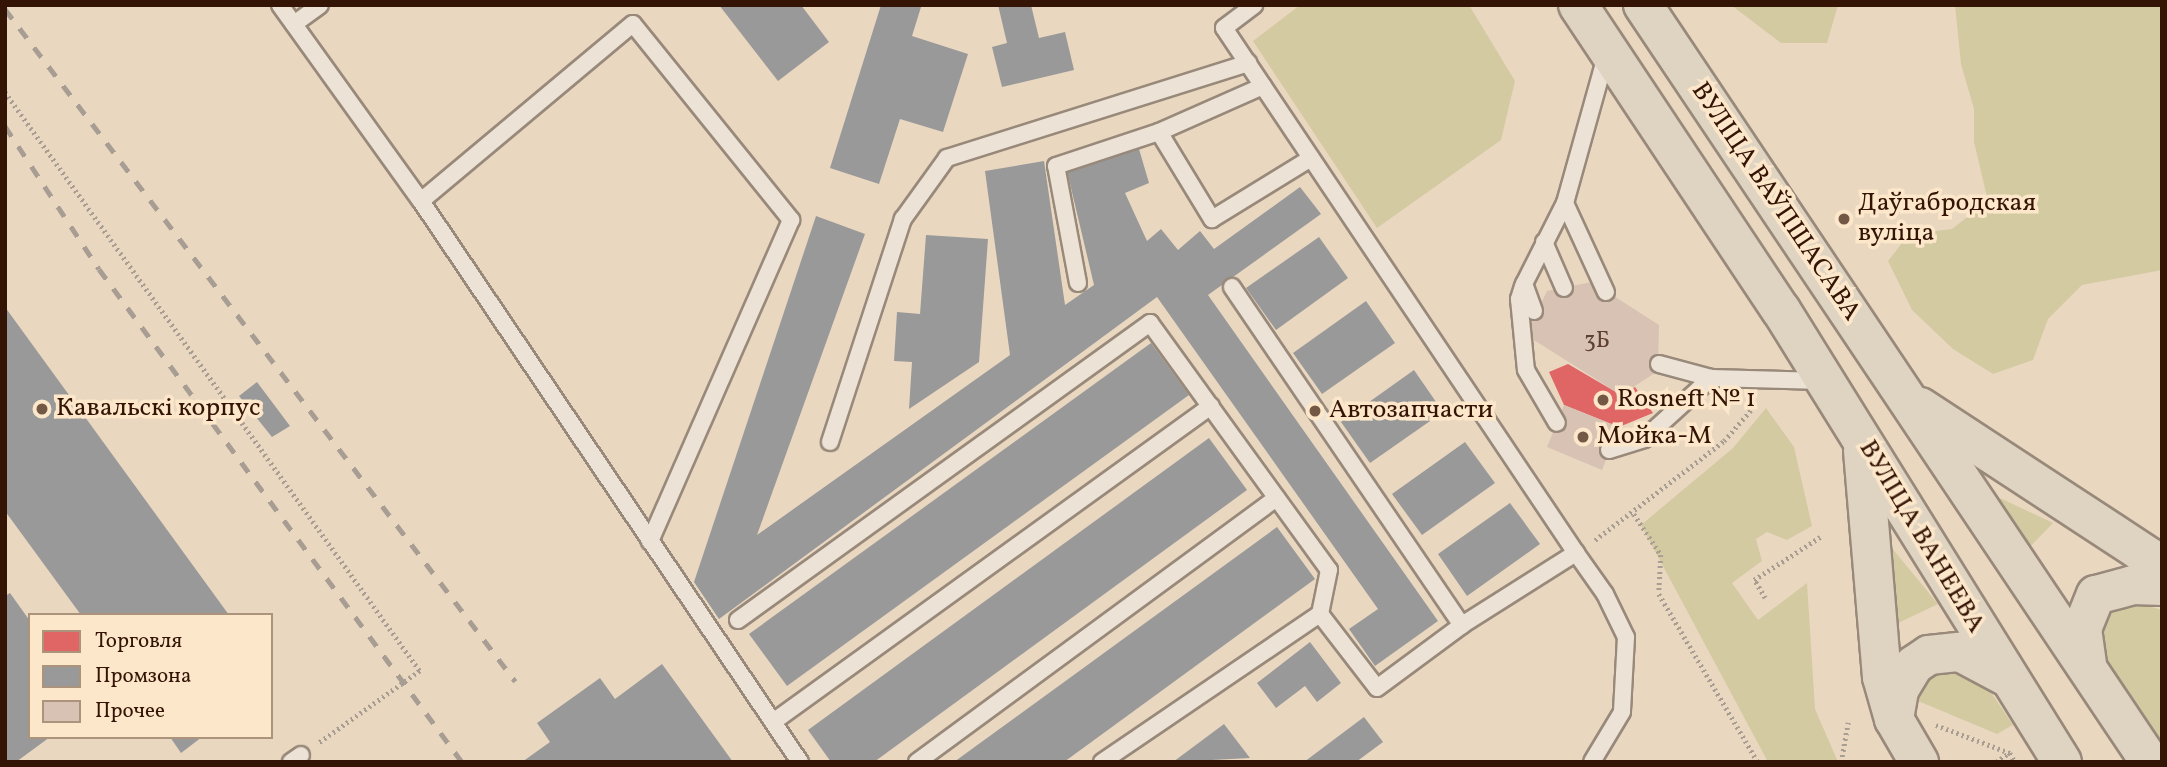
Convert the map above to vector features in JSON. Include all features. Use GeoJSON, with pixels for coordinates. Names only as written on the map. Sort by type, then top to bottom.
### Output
{"type":"FeatureCollection","features":[{"type":"Feature","properties":{"kind":"main road","name":"ВУЛІЦА ВАЎПШАСАВА"},"geometry":{"type":"LineString","coordinates":[[1578,5],[1781,310]]}},
{"type":"Feature","properties":{"kind":"main road","name":"ВУЛІЦА ВАЎПШАСАВА"},"geometry":{"type":"LineString","coordinates":[[1643,5],[1906,398]]}},
{"type":"Feature","properties":{"kind":"main road","name":"ВУЛІЦА ВАНЕЕВА"},"geometry":{"type":"LineString","coordinates":[[1781,310],[2006,676],[2062,762]]}},
{"type":"Feature","properties":{"kind":"main road"},"geometry":{"type":"LineString","coordinates":[[1906,398],[2149,557],[2162,571]]}},
{"type":"Feature","properties":{"kind":"main road"},"geometry":{"type":"LineString","coordinates":[[1906,398],[2087,664],[2150,762]]}},
{"type":"Feature","properties":{"kind":"main road"},"geometry":{"type":"LineString","coordinates":[[1861,439],[1881,677],[1914,737]]}},
{"type":"Feature","properties":{"kind":"main road"},"geometry":{"type":"LineString","coordinates":[[2087,664],[2082,629],[2096,595],[2133,585],[2162,586]]}},
{"type":"Feature","properties":{"kind":"main road"},"geometry":{"type":"LineString","coordinates":[[1914,737],[1899,690],[1914,665],[1930,655],[1960,652],[2006,676]]}},
{"type":"Feature","properties":{"kind":"lane"},"geometry":{"type":"LineString","coordinates":[[280,5],[421,201],[800,762]]}},
{"type":"Feature","properties":{"kind":"lane"},"geometry":{"type":"LineString","coordinates":[[294,24],[320,5]]}},
{"type":"Feature","properties":{"kind":"lane"},"geometry":{"type":"LineString","coordinates":[[1254,5],[1224,28],[1605,594],[1626,637],[1622,712],[1592,762]]}},
{"type":"Feature","properties":{"kind":"lane"},"geometry":{"type":"LineString","coordinates":[[421,201],[634,24],[791,220],[650,541]]}},
{"type":"Feature","properties":{"kind":"lane"},"geometry":{"type":"LineString","coordinates":[[1557,423],[1526,370],[1519,299],[1565,203],[1608,50]]}},
{"type":"Feature","properties":{"kind":"lane"},"geometry":{"type":"LineString","coordinates":[[830,442],[903,219],[947,158],[1248,63]]}},
{"type":"Feature","properties":{"kind":"lane"},"geometry":{"type":"LineString","coordinates":[[1078,282],[1056,166],[1159,132],[1263,86]]}},
{"type":"Feature","properties":{"kind":"lane"},"geometry":{"type":"LineString","coordinates":[[1159,132],[1212,219],[1311,158]]}},
{"type":"Feature","properties":{"kind":"lane"},"geometry":{"type":"LineString","coordinates":[[1565,203],[1606,292]]}},
{"type":"Feature","properties":{"kind":"lane"},"geometry":{"type":"LineString","coordinates":[[1544,242],[1563,288]]}},
{"type":"Feature","properties":{"kind":"lane"},"geometry":{"type":"LineString","coordinates":[[1524,284],[1534,311]]}},
{"type":"Feature","properties":{"kind":"lane"},"geometry":{"type":"LineString","coordinates":[[1232,287],[1462,625]]}},
{"type":"Feature","properties":{"kind":"lane"},"geometry":{"type":"LineString","coordinates":[[738,620],[1150,323],[1329,570],[1320,614],[1102,762]]}},
{"type":"Feature","properties":{"kind":"lane"},"geometry":{"type":"LineString","coordinates":[[1660,364],[1711,378],[1825,381]]}},
{"type":"Feature","properties":{"kind":"lane"},"geometry":{"type":"LineString","coordinates":[[1609,450],[1644,439],[1711,378]]}},
{"type":"Feature","properties":{"kind":"lane"},"geometry":{"type":"LineString","coordinates":[[773,722],[1211,406]]}},
{"type":"Feature","properties":{"kind":"lane"},"geometry":{"type":"LineString","coordinates":[[917,762],[1276,498]]}},
{"type":"Feature","properties":{"kind":"lane"},"geometry":{"type":"LineString","coordinates":[[1320,614],[1377,688],[1462,625],[1576,553]]}},
{"type":"Feature","properties":{"kind":"path"},"geometry":{"type":"LineString","coordinates":[[5,92],[420,671],[296,758]]}},
{"type":"Feature","properties":{"kind":"path"},"geometry":{"type":"LineString","coordinates":[[1576,553],[1634,514],[1724,441],[1762,396]]}},
{"type":"Feature","properties":{"kind":"path"},"geometry":{"type":"LineString","coordinates":[[1634,514],[1661,555],[1659,594],[1758,762]]}},
{"type":"Feature","properties":{"kind":"path"},"geometry":{"type":"LineString","coordinates":[[1765,598],[1754,580],[1820,537]]}},
{"type":"Feature","properties":{"kind":"path"},"geometry":{"type":"LineString","coordinates":[[1914,737],[1940,722],[2010,753],[2015,762]]}},
{"type":"Feature","properties":{"kind":"path"},"geometry":{"type":"LineString","coordinates":[[1841,762],[1849,723]]}},
{"type":"Feature","properties":{"kind":"path"},"geometry":{"type":"LineString","coordinates":[[1996,762],[2010,753]]}},
{"type":"Feature","properties":{"kind":"shaded area"},"geometry":{"type":"Polygon","coordinates":[[[1300,5],[1469,5],[1515,81],[1501,140],[1377,228],[1253,41],[1300,5]]]}},
{"type":"Feature","properties":{"kind":"shaded area"},"geometry":{"type":"Polygon","coordinates":[[[1731,5],[1838,5],[1827,43],[1781,43],[1731,5]]]}},
{"type":"Feature","properties":{"kind":"shaded area"},"geometry":{"type":"Polygon","coordinates":[[[1955,5],[2162,5],[2162,270],[2082,285],[2048,319],[2033,360],[1993,374],[1953,349],[1912,310],[1888,261],[1909,234],[1952,229],[1988,201],[1974,142],[1974,109],[1961,64],[1955,5]]]}},
{"type":"Feature","properties":{"kind":"shaded area"},"geometry":{"type":"Polygon","coordinates":[[[1766,408],[1794,447],[1812,526],[1787,540],[1767,532],[1756,539],[1762,561],[1732,583],[1758,620],[1807,583],[1815,709],[1838,762],[1768,762],[1641,525],[1733,448],[1766,408]]]}},
{"type":"Feature","properties":{"kind":"shaded area"},"geometry":{"type":"Polygon","coordinates":[[[1985,491],[2053,523],[2026,551],[1985,491]]]}},
{"type":"Feature","properties":{"kind":"shaded area"},"geometry":{"type":"Polygon","coordinates":[[[1891,547],[1938,604],[1894,625],[1891,547]]]}},
{"type":"Feature","properties":{"kind":"shaded area"},"geometry":{"type":"Polygon","coordinates":[[[2128,600],[2162,610],[2162,747],[2099,649],[2102,617],[2128,600]]]}},
{"type":"Feature","properties":{"kind":"shaded area"},"geometry":{"type":"Polygon","coordinates":[[[1959,664],[1982,679],[2013,725],[1997,734],[1918,701],[1933,675],[1959,664]]]}},
{"type":"Feature","properties":{"kind":"building: Торговля","name":"Rosneft № 1"},"geometry":{"type":"Polygon","coordinates":[[[1568,364],[1621,395],[1635,387],[1653,413],[1619,427],[1564,405],[1549,372],[1568,364]]]}},
{"type":"Feature","properties":{"kind":"building: Промзона"},"geometry":{"type":"Polygon","coordinates":[[[719,5],[801,5],[829,42],[778,81],[719,5]]]}},
{"type":"Feature","properties":{"kind":"building: Промзона"},"geometry":{"type":"Polygon","coordinates":[[[881,5],[921,7],[912,36],[968,54],[943,132],[900,119],[879,184],[830,168],[881,5]]]}},
{"type":"Feature","properties":{"kind":"building: Промзона"},"geometry":{"type":"Polygon","coordinates":[[[998,5],[1031,5],[1039,38],[1065,32],[1074,70],[1002,87],[992,47],[1007,43],[998,5]]]}},
{"type":"Feature","properties":{"kind":"building: Промзона"},"geometry":{"type":"Polygon","coordinates":[[[1139,149],[1149,183],[1125,193],[1147,241],[1161,229],[1178,250],[1200,231],[1214,249],[1300,187],[1321,214],[1208,295],[1438,621],[1375,666],[1349,629],[1378,609],[1157,297],[719,619],[694,582],[816,216],[865,234],[757,535],[1010,355],[985,171],[1044,161],[1065,305],[1094,285],[1067,171],[1139,149]]]}},
{"type":"Feature","properties":{"kind":"building: Промзона"},"geometry":{"type":"Polygon","coordinates":[[[926,235],[988,239],[979,362],[909,409],[912,362],[894,361],[897,312],[920,314],[926,235]]]}},
{"type":"Feature","properties":{"kind":"building: Промзона"},"geometry":{"type":"Polygon","coordinates":[[[1319,237],[1348,278],[1276,330],[1246,288],[1319,237]]]}},
{"type":"Feature","properties":{"kind":"building: Промзона"},"geometry":{"type":"Polygon","coordinates":[[[1366,301],[1395,343],[1322,394],[1293,353],[1366,301]]]}},
{"type":"Feature","properties":{"kind":"building: Промзона","name":"Кавальскі корпус"},"geometry":{"type":"Polygon","coordinates":[[[5,307],[228,613],[80,613],[5,511],[5,307]]]}},
{"type":"Feature","properties":{"kind":"building: Промзона"},"geometry":{"type":"Polygon","coordinates":[[[1151,343],[1189,395],[787,686],[749,634],[1151,343]]]}},
{"type":"Feature","properties":{"kind":"building: Промзона"},"geometry":{"type":"Polygon","coordinates":[[[1414,370],[1443,412],[1370,463],[1341,422],[1414,370]]]}},
{"type":"Feature","properties":{"kind":"building: Промзона"},"geometry":{"type":"Polygon","coordinates":[[[257,382],[290,426],[272,437],[239,396],[257,382]]]}},
{"type":"Feature","properties":{"kind":"building: Промзона"},"geometry":{"type":"Polygon","coordinates":[[[1209,438],[1247,490],[874,762],[831,762],[808,730],[1209,438]]]}},
{"type":"Feature","properties":{"kind":"building: Промзона"},"geometry":{"type":"Polygon","coordinates":[[[1465,442],[1495,483],[1422,535],[1392,494],[1465,442]]]}},
{"type":"Feature","properties":{"kind":"building: Промзона"},"geometry":{"type":"Polygon","coordinates":[[[1510,503],[1540,544],[1467,596],[1438,554],[1510,503]]]}},
{"type":"Feature","properties":{"kind":"building: Промзона"},"geometry":{"type":"Polygon","coordinates":[[[1277,527],[1315,579],[1064,762],[954,762],[1277,527]]]}},
{"type":"Feature","properties":{"kind":"building: Промзона"},"geometry":{"type":"Polygon","coordinates":[[[10,593],[28,618],[28,739],[47,739],[16,762],[5,762],[5,596],[10,593]]]}},
{"type":"Feature","properties":{"kind":"building: Промзона"},"geometry":{"type":"Polygon","coordinates":[[[1310,642],[1341,683],[1317,702],[1305,686],[1276,708],[1257,683],[1310,642]]]}},
{"type":"Feature","properties":{"kind":"building: Промзона"},"geometry":{"type":"Polygon","coordinates":[[[662,664],[733,762],[522,762],[550,742],[537,723],[600,678],[615,699],[662,664]]]}},
{"type":"Feature","properties":{"kind":"building: Промзона"},"geometry":{"type":"Polygon","coordinates":[[[1364,717],[1383,742],[1356,762],[1304,762],[1364,717]]]}},
{"type":"Feature","properties":{"kind":"building: Промзона"},"geometry":{"type":"Polygon","coordinates":[[[1224,724],[1250,758],[1173,762],[1224,724]]]}},
{"type":"Feature","properties":{"kind":"building: Промзона"},"geometry":{"type":"Polygon","coordinates":[[[171,739],[199,739],[181,753],[171,739]]]}},
{"type":"Feature","properties":{"kind":"building: Прочее"},"geometry":{"type":"Polygon","coordinates":[[[1592,282],[1659,325],[1658,371],[1621,395],[1526,335],[1547,291],[1592,282]]]}},
{"type":"Feature","properties":{"kind":"building: Прочее","name":"Мойка-М"},"geometry":{"type":"Polygon","coordinates":[[[1564,405],[1619,427],[1602,470],[1547,447],[1564,405]]]}},
{"type":"Feature","properties":{"kind":"railway"},"geometry":{"type":"LineString","coordinates":[[5,9],[515,681]]}},
{"type":"Feature","properties":{"kind":"railway"},"geometry":{"type":"LineString","coordinates":[[5,126],[99,269],[462,762]]}},
{"type":"Feature","properties":{"kind":"place","name":"Даўгабродская вуліца"},"geometry":{"type":"Point","coordinates":[1844,219]}},
{"type":"Feature","properties":{"kind":"place","name":"Rosneft № 1"},"geometry":{"type":"Point","coordinates":[1603,400]}},
{"type":"Feature","properties":{"kind":"place","name":"Кавальскі корпус"},"geometry":{"type":"Point","coordinates":[42,409]}},
{"type":"Feature","properties":{"kind":"place","name":"Автозапчасти"},"geometry":{"type":"Point","coordinates":[1315,411]}},
{"type":"Feature","properties":{"kind":"place","name":"Мойка-М"},"geometry":{"type":"Point","coordinates":[1583,437]}}]}
